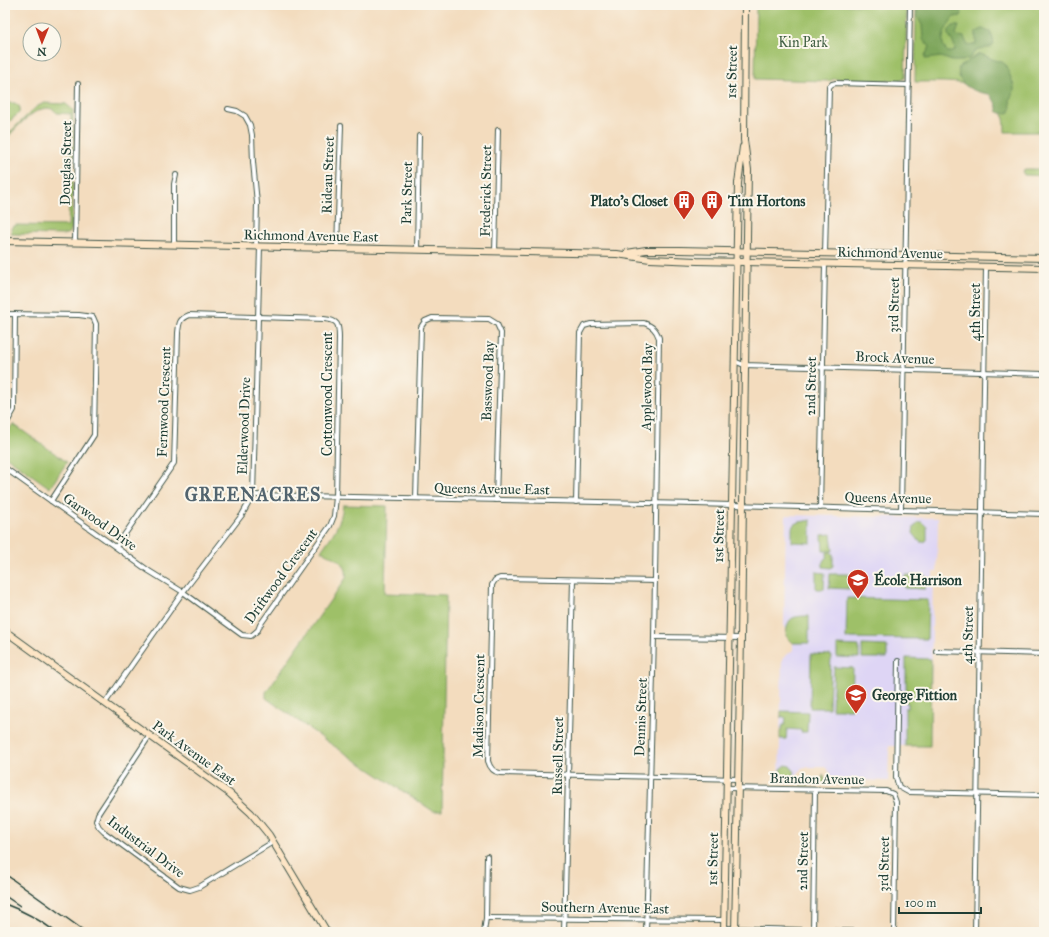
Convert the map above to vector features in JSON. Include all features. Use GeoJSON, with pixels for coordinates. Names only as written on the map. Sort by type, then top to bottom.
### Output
{"type":"FeatureCollection","features":[{"type":"Feature","properties":{"kind":"main road","name":"1st Street"},"geometry":{"type":"LineString","coordinates":[[724,930],[736,262],[738,183],[744,140],[745,5]]}},
{"type":"Feature","properties":{"kind":"main road","name":"1st Street"},"geometry":{"type":"LineString","coordinates":[[735,930],[748,170],[744,140]]}},
{"type":"Feature","properties":{"kind":"main road","name":"Richmond Avenue East"},"geometry":{"type":"LineString","coordinates":[[5,241],[617,254],[658,259],[736,262]]}},
{"type":"Feature","properties":{"kind":"main road","name":"Richmond Avenue East"},"geometry":{"type":"LineString","coordinates":[[617,254],[646,250],[737,251]]}},
{"type":"Feature","properties":{"kind":"main road","name":"Richmond Avenue"},"geometry":{"type":"LineString","coordinates":[[737,251],[1044,258]]}},
{"type":"Feature","properties":{"kind":"main road","name":"Richmond Avenue"},"geometry":{"type":"LineString","coordinates":[[736,262],[1044,268]]}},
{"type":"Feature","properties":{"kind":"main road","name":"Park Avenue East"},"geometry":{"type":"LineString","coordinates":[[5,632],[229,793],[251,813],[274,842],[327,932]]}},
{"type":"Feature","properties":{"kind":"street","name":"3rd Street"},"geometry":{"type":"LineString","coordinates":[[901,509],[910,5]]}},
{"type":"Feature","properties":{"kind":"street"},"geometry":{"type":"LineString","coordinates":[[825,254],[829,88],[832,84],[836,83],[909,85]]}},
{"type":"Feature","properties":{"kind":"street","name":"Douglas Street"},"geometry":{"type":"LineString","coordinates":[[75,242],[78,84]]}},
{"type":"Feature","properties":{"kind":"street","name":"Elderwood Drive"},"geometry":{"type":"LineString","coordinates":[[105,703],[183,592],[242,515],[253,495],[258,317],[258,247],[256,236],[257,203],[250,125],[245,116],[238,111],[228,109]]}},
{"type":"Feature","properties":{"kind":"street","name":"Rideau Street"},"geometry":{"type":"LineString","coordinates":[[337,248],[341,126]]}},
{"type":"Feature","properties":{"kind":"street","name":"Frederick Street"},"geometry":{"type":"LineString","coordinates":[[496,252],[498,130]]}},
{"type":"Feature","properties":{"kind":"street","name":"Park Street"},"geometry":{"type":"LineString","coordinates":[[417,250],[419,136]]}},
{"type":"Feature","properties":{"kind":"street"},"geometry":{"type":"LineString","coordinates":[[174,245],[174,184],[176,175]]}},
{"type":"Feature","properties":{"kind":"street","name":"2nd Street"},"geometry":{"type":"LineString","coordinates":[[820,508],[825,264]]}},
{"type":"Feature","properties":{"kind":"street","name":"4th Street"},"geometry":{"type":"LineString","coordinates":[[975,932],[976,793],[986,267]]}},
{"type":"Feature","properties":{"kind":"street"},"geometry":{"type":"LineString","coordinates":[[5,314],[79,315],[93,317],[96,324],[94,435],[51,501]]}},
{"type":"Feature","properties":{"kind":"street"},"geometry":{"type":"LineString","coordinates":[[5,426],[14,410],[15,314]]}},
{"type":"Feature","properties":{"kind":"street","name":"Fernwood Crescent"},"geometry":{"type":"LineString","coordinates":[[116,547],[174,463],[179,324],[183,318],[189,315],[258,317]]}},
{"type":"Feature","properties":{"kind":"street","name":"Cottonwood Crescent"},"geometry":{"type":"LineString","coordinates":[[258,317],[324,319],[332,320],[337,323],[339,338],[336,497]]}},
{"type":"Feature","properties":{"kind":"street","name":"Basswood Bay"},"geometry":{"type":"LineString","coordinates":[[416,498],[421,327],[424,321],[432,318],[488,319],[497,324],[501,333],[496,500]]}},
{"type":"Feature","properties":{"kind":"street","name":"Applewood Bay"},"geometry":{"type":"LineString","coordinates":[[576,502],[580,333],[584,326],[591,324],[644,323],[656,330],[659,338],[656,503]]}},
{"type":"Feature","properties":{"kind":"street"},"geometry":{"type":"LineString","coordinates":[[734,361],[744,365]]}},
{"type":"Feature","properties":{"kind":"street","name":"Brock Avenue"},"geometry":{"type":"LineString","coordinates":[[744,365],[1044,374]]}},
{"type":"Feature","properties":{"kind":"street","name":"Garwood Drive"},"geometry":{"type":"LineString","coordinates":[[5,468],[149,571],[183,592]]}},
{"type":"Feature","properties":{"kind":"street","name":"Queens Avenue East"},"geometry":{"type":"LineString","coordinates":[[253,495],[731,505]]}},
{"type":"Feature","properties":{"kind":"street","name":"Driftwood Crescent"},"geometry":{"type":"LineString","coordinates":[[183,592],[242,635],[251,636],[258,630],[260,625],[330,526],[334,516],[336,497]]}},
{"type":"Feature","properties":{"kind":"street","name":"Dennis Street"},"geometry":{"type":"LineString","coordinates":[[646,932],[656,503]]}},
{"type":"Feature","properties":{"kind":"street","name":"Queens Avenue"},"geometry":{"type":"LineString","coordinates":[[731,505],[1044,514]]}},
{"type":"Feature","properties":{"kind":"street","name":"Madison Crescent"},"geometry":{"type":"LineString","coordinates":[[655,581],[500,578],[495,580],[492,585],[488,761],[490,767],[494,772],[500,773],[738,779]]}},
{"type":"Feature","properties":{"kind":"street","name":"Russell Street"},"geometry":{"type":"LineString","coordinates":[[564,932],[573,580]]}},
{"type":"Feature","properties":{"kind":"street"},"geometry":{"type":"LineString","coordinates":[[654,638],[741,638]]}},
{"type":"Feature","properties":{"kind":"street"},"geometry":{"type":"LineString","coordinates":[[936,651],[1044,654]]}},
{"type":"Feature","properties":{"kind":"street"},"geometry":{"type":"LineString","coordinates":[[898,661],[896,778],[899,787],[908,792],[1044,795]]}},
{"type":"Feature","properties":{"kind":"street","name":"Industrial Drive"},"geometry":{"type":"LineString","coordinates":[[150,735],[98,814],[96,820],[99,827],[104,832],[179,887],[190,890],[199,887],[274,842]]}},
{"type":"Feature","properties":{"kind":"street","name":"Brandon Avenue"},"geometry":{"type":"LineString","coordinates":[[727,788],[886,791],[890,792],[894,796]]}},
{"type":"Feature","properties":{"kind":"street","name":"2nd Street"},"geometry":{"type":"LineString","coordinates":[[813,931],[815,790]]}},
{"type":"Feature","properties":{"kind":"street","name":"3rd Street"},"geometry":{"type":"LineString","coordinates":[[894,796],[896,802],[894,932]]}},
{"type":"Feature","properties":{"kind":"street"},"geometry":{"type":"LineString","coordinates":[[484,932],[486,918],[487,856]]}},
{"type":"Feature","properties":{"kind":"street","name":"Southern Avenue East"},"geometry":{"type":"LineString","coordinates":[[486,918],[724,920]]}},
{"type":"Feature","properties":{"kind":"street"},"geometry":{"type":"LineString","coordinates":[[724,930],[879,932]]}},
{"type":"Feature","properties":{"kind":"shaded area"},"geometry":{"type":"Polygon","coordinates":[[[786,515],[938,518],[937,572],[933,572],[930,746],[889,746],[888,781],[858,780],[853,782],[834,782],[825,767],[808,767],[801,769],[793,781],[779,781],[782,659],[793,650],[793,643],[801,643],[786,636],[787,629],[784,628],[786,515]]]}},
{"type":"Feature","properties":{"kind":"green space","name":"Kin Park"},"geometry":{"type":"Polygon","coordinates":[[[756,5],[907,5],[905,78],[900,81],[755,79],[756,5]]]}},
{"type":"Feature","properties":{"kind":"green space"},"geometry":{"type":"Polygon","coordinates":[[[916,5],[1044,5],[1044,132],[1005,132],[1003,114],[997,101],[988,92],[975,86],[946,82],[915,82],[916,5]]]}},
{"type":"Feature","properties":{"kind":"green space"},"geometry":{"type":"Polygon","coordinates":[[[916,5],[941,5],[961,11],[961,16],[954,17],[952,19],[944,36],[943,44],[948,52],[953,52],[955,50],[954,44],[948,35],[949,30],[953,26],[959,26],[956,34],[964,37],[967,44],[970,46],[976,44],[976,32],[983,29],[990,32],[994,42],[993,45],[988,48],[976,50],[970,58],[962,61],[952,61],[941,57],[925,59],[925,55],[930,47],[923,39],[922,25],[917,16],[916,5]]]}},
{"type":"Feature","properties":{"kind":"green space"},"geometry":{"type":"Polygon","coordinates":[[[979,54],[1002,62],[1006,65],[1014,86],[1014,91],[1010,99],[1010,112],[1000,113],[997,111],[996,104],[989,94],[972,89],[960,79],[959,67],[979,54]]]}},
{"type":"Feature","properties":{"kind":"green space"},"geometry":{"type":"Polygon","coordinates":[[[5,103],[15,103],[20,107],[19,113],[10,121],[5,121],[5,103]]]}},
{"type":"Feature","properties":{"kind":"green space"},"geometry":{"type":"Polygon","coordinates":[[[44,103],[66,104],[73,110],[73,167],[70,167],[71,114],[57,113],[51,109],[45,108],[37,111],[23,121],[6,139],[5,202],[5,137],[36,107],[44,103]]]}},
{"type":"Feature","properties":{"kind":"green space"},"geometry":{"type":"Polygon","coordinates":[[[1025,169],[1044,169],[1044,176],[1024,175],[1022,171],[1025,169]]]}},
{"type":"Feature","properties":{"kind":"green space"},"geometry":{"type":"Polygon","coordinates":[[[70,173],[73,176],[72,228],[69,233],[63,235],[12,234],[11,228],[16,225],[68,226],[70,173]]]}},
{"type":"Feature","properties":{"kind":"green space"},"geometry":{"type":"Polygon","coordinates":[[[5,202],[6,203],[5,224],[5,202]]]}},
{"type":"Feature","properties":{"kind":"green space"},"geometry":{"type":"Polygon","coordinates":[[[13,424],[67,462],[50,488],[5,456],[5,435],[13,424]]]}},
{"type":"Feature","properties":{"kind":"green space"},"geometry":{"type":"Polygon","coordinates":[[[343,505],[387,506],[385,593],[446,595],[442,811],[433,811],[328,742],[266,698],[266,692],[346,578],[346,572],[343,564],[321,551],[338,524],[343,505]]]}},
{"type":"Feature","properties":{"kind":"green space"},"geometry":{"type":"Polygon","coordinates":[[[811,520],[811,543],[792,542],[792,528],[794,524],[811,520]]]}},
{"type":"Feature","properties":{"kind":"green space"},"geometry":{"type":"Polygon","coordinates":[[[918,522],[922,522],[927,527],[927,540],[924,542],[920,542],[913,533],[914,527],[918,522]]]}},
{"type":"Feature","properties":{"kind":"green space"},"geometry":{"type":"Polygon","coordinates":[[[831,534],[833,551],[823,551],[822,535],[831,534]]]}},
{"type":"Feature","properties":{"kind":"green space"},"geometry":{"type":"Polygon","coordinates":[[[827,552],[831,552],[833,554],[833,566],[831,568],[823,567],[823,561],[827,556],[827,552]]]}},
{"type":"Feature","properties":{"kind":"green space"},"geometry":{"type":"Polygon","coordinates":[[[816,572],[825,573],[824,589],[816,589],[816,572]]]}},
{"type":"Feature","properties":{"kind":"green space"},"geometry":{"type":"Polygon","coordinates":[[[830,574],[849,574],[849,589],[829,588],[830,574]]]}},
{"type":"Feature","properties":{"kind":"green space"},"geometry":{"type":"Polygon","coordinates":[[[905,575],[926,576],[925,589],[904,588],[905,575]]]}},
{"type":"Feature","properties":{"kind":"green space"},"geometry":{"type":"Polygon","coordinates":[[[847,598],[928,600],[927,639],[846,638],[847,598]]]}},
{"type":"Feature","properties":{"kind":"green space"},"geometry":{"type":"Polygon","coordinates":[[[798,616],[809,616],[809,643],[793,643],[786,636],[789,621],[798,616]]]}},
{"type":"Feature","properties":{"kind":"green space"},"geometry":{"type":"Polygon","coordinates":[[[837,645],[859,646],[859,658],[837,657],[837,645]]]}},
{"type":"Feature","properties":{"kind":"green space"},"geometry":{"type":"Polygon","coordinates":[[[862,645],[887,646],[887,658],[862,658],[862,645]]]}},
{"type":"Feature","properties":{"kind":"green space"},"geometry":{"type":"Polygon","coordinates":[[[811,654],[831,655],[829,708],[810,708],[811,654]]]}},
{"type":"Feature","properties":{"kind":"green space"},"geometry":{"type":"Polygon","coordinates":[[[906,658],[931,659],[930,746],[905,746],[905,708],[908,708],[908,703],[906,703],[906,658]]]}},
{"type":"Feature","properties":{"kind":"green space"},"geometry":{"type":"Polygon","coordinates":[[[834,667],[853,668],[852,709],[832,709],[834,667]]]}},
{"type":"Feature","properties":{"kind":"green space"},"geometry":{"type":"Polygon","coordinates":[[[781,711],[808,712],[807,732],[787,729],[786,739],[780,739],[780,732],[783,725],[785,725],[786,718],[781,716],[781,711]]]}},
{"type":"Feature","properties":{"kind":"green space"},"geometry":{"type":"Polygon","coordinates":[[[786,765],[790,766],[795,772],[790,780],[788,780],[781,773],[781,769],[786,765]]]}},
{"type":"Feature","properties":{"kind":"green space"},"geometry":{"type":"Polygon","coordinates":[[[805,775],[805,779],[822,780],[823,775],[827,783],[809,782],[809,785],[801,785],[800,782],[805,775]]]}},
{"type":"Feature","properties":{"kind":"railway"},"geometry":{"type":"LineString","coordinates":[[5,874],[86,932]]}},
{"type":"Feature","properties":{"kind":"railway"},"geometry":{"type":"LineString","coordinates":[[5,896],[20,906]]}},
{"type":"Feature","properties":{"kind":"railway"},"geometry":{"type":"LineString","coordinates":[[5,904],[32,916],[56,932]]}},
{"type":"Feature","properties":{"kind":"place","name":"Plato's Closet"},"geometry":{"type":"Point","coordinates":[684,220]}},
{"type":"Feature","properties":{"kind":"place","name":"Tim Hortons"},"geometry":{"type":"Point","coordinates":[712,220]}},
{"type":"Feature","properties":{"kind":"place","name":"École Harrison"},"geometry":{"type":"Point","coordinates":[858,600]}},
{"type":"Feature","properties":{"kind":"place","name":"George Fittion"},"geometry":{"type":"Point","coordinates":[856,714]}},
{"type":"Feature","properties":{"kind":"district","name":"GREENACRES"},"geometry":{"type":"Point","coordinates":[253,495]}}]}
